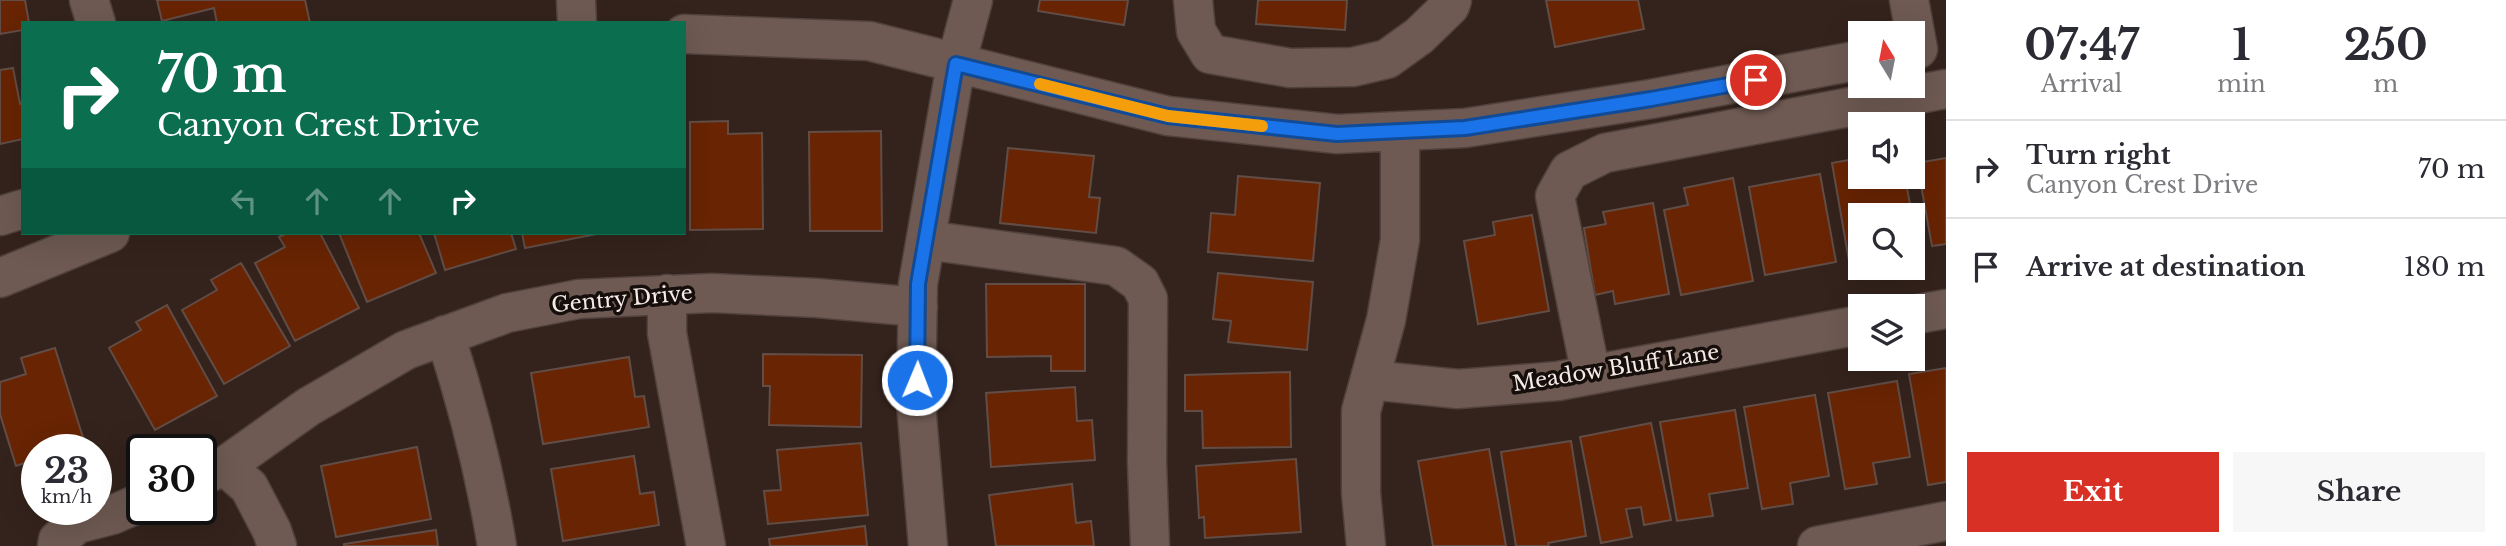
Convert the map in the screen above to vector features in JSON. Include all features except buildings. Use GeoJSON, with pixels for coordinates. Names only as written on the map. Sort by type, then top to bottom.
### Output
{"type":"FeatureCollection","features":[{"type":"Feature","properties":{"kind":"street"},"geometry":{"type":"LineString","coordinates":[[89,0],[95,21]]}},
{"type":"Feature","properties":{"kind":"street"},"geometry":{"type":"LineString","coordinates":[[576,0],[577,21]]}},
{"type":"Feature","properties":{"kind":"street"},"geometry":{"type":"LineString","coordinates":[[928,546],[916,404],[918,284],[956,64],[973,0]]}},
{"type":"Feature","properties":{"kind":"street"},"geometry":{"type":"LineString","coordinates":[[1193,0],[1196,30],[1210,54],[1290,68],[1353,67],[1387,60],[1419,36],[1451,3]]}},
{"type":"Feature","properties":{"kind":"street"},"geometry":{"type":"LineString","coordinates":[[1909,0],[1926,47]]}},
{"type":"Feature","properties":{"kind":"street"},"geometry":{"type":"LineString","coordinates":[[686,34],[869,41],[1168,116],[1337,134],[1465,128],[1638,102],[1848,62]]}},
{"type":"Feature","properties":{"kind":"street"},"geometry":{"type":"LineString","coordinates":[[1591,375],[1555,196],[1569,171],[1605,153],[1946,89]]}},
{"type":"Feature","properties":{"kind":"street"},"geometry":{"type":"LineString","coordinates":[[1366,546],[1361,411],[1386,320],[1400,240],[1400,131]]}},
{"type":"Feature","properties":{"kind":"street"},"geometry":{"type":"LineString","coordinates":[[0,216],[21,210]]}},
{"type":"Feature","properties":{"kind":"street"},"geometry":{"type":"LineString","coordinates":[[0,278],[105,235]]}},
{"type":"Feature","properties":{"kind":"street"},"geometry":{"type":"LineString","coordinates":[[926,240],[1116,267],[1140,283],[1148,299],[1147,462],[1150,546]]}},
{"type":"Feature","properties":{"kind":"street","name":"Gentry Drive"},"geometry":{"type":"LineString","coordinates":[[217,468],[308,407],[406,350],[507,313],[579,299],[712,292],[918,307]]}},
{"type":"Feature","properties":{"kind":"street"},"geometry":{"type":"LineString","coordinates":[[667,294],[667,333],[706,546]]}},
{"type":"Feature","properties":{"kind":"street"},"geometry":{"type":"LineString","coordinates":[[1925,313],[1946,309]]}},
{"type":"Feature","properties":{"kind":"street","name":"Meadow Bluff Lane"},"geometry":{"type":"LineString","coordinates":[[1370,380],[1458,389],[1558,381],[1848,327]]}},
{"type":"Feature","properties":{"kind":"street"},"geometry":{"type":"LineString","coordinates":[[445,335],[468,403],[486,479],[497,546]]}},
{"type":"Feature","properties":{"kind":"street"},"geometry":{"type":"LineString","coordinates":[[217,473],[249,486],[277,546]]}},
{"type":"Feature","properties":{"kind":"street"},"geometry":{"type":"LineString","coordinates":[[58,543],[77,524],[126,509]]}},
{"type":"Feature","properties":{"kind":"street"},"geometry":{"type":"LineString","coordinates":[[1817,546],[1946,521]]}},
{"type":"Feature","properties":{"kind":"slow traffic"},"geometry":{"type":"LineString","coordinates":[[1040,84],[1168,116],[1262,126]]}},
{"type":"Feature","properties":{"kind":"route"},"geometry":{"type":"LineString","coordinates":[[917,380],[918,284],[956,64],[1168,116],[1337,134],[1465,128],[1756,80]]}}]}
